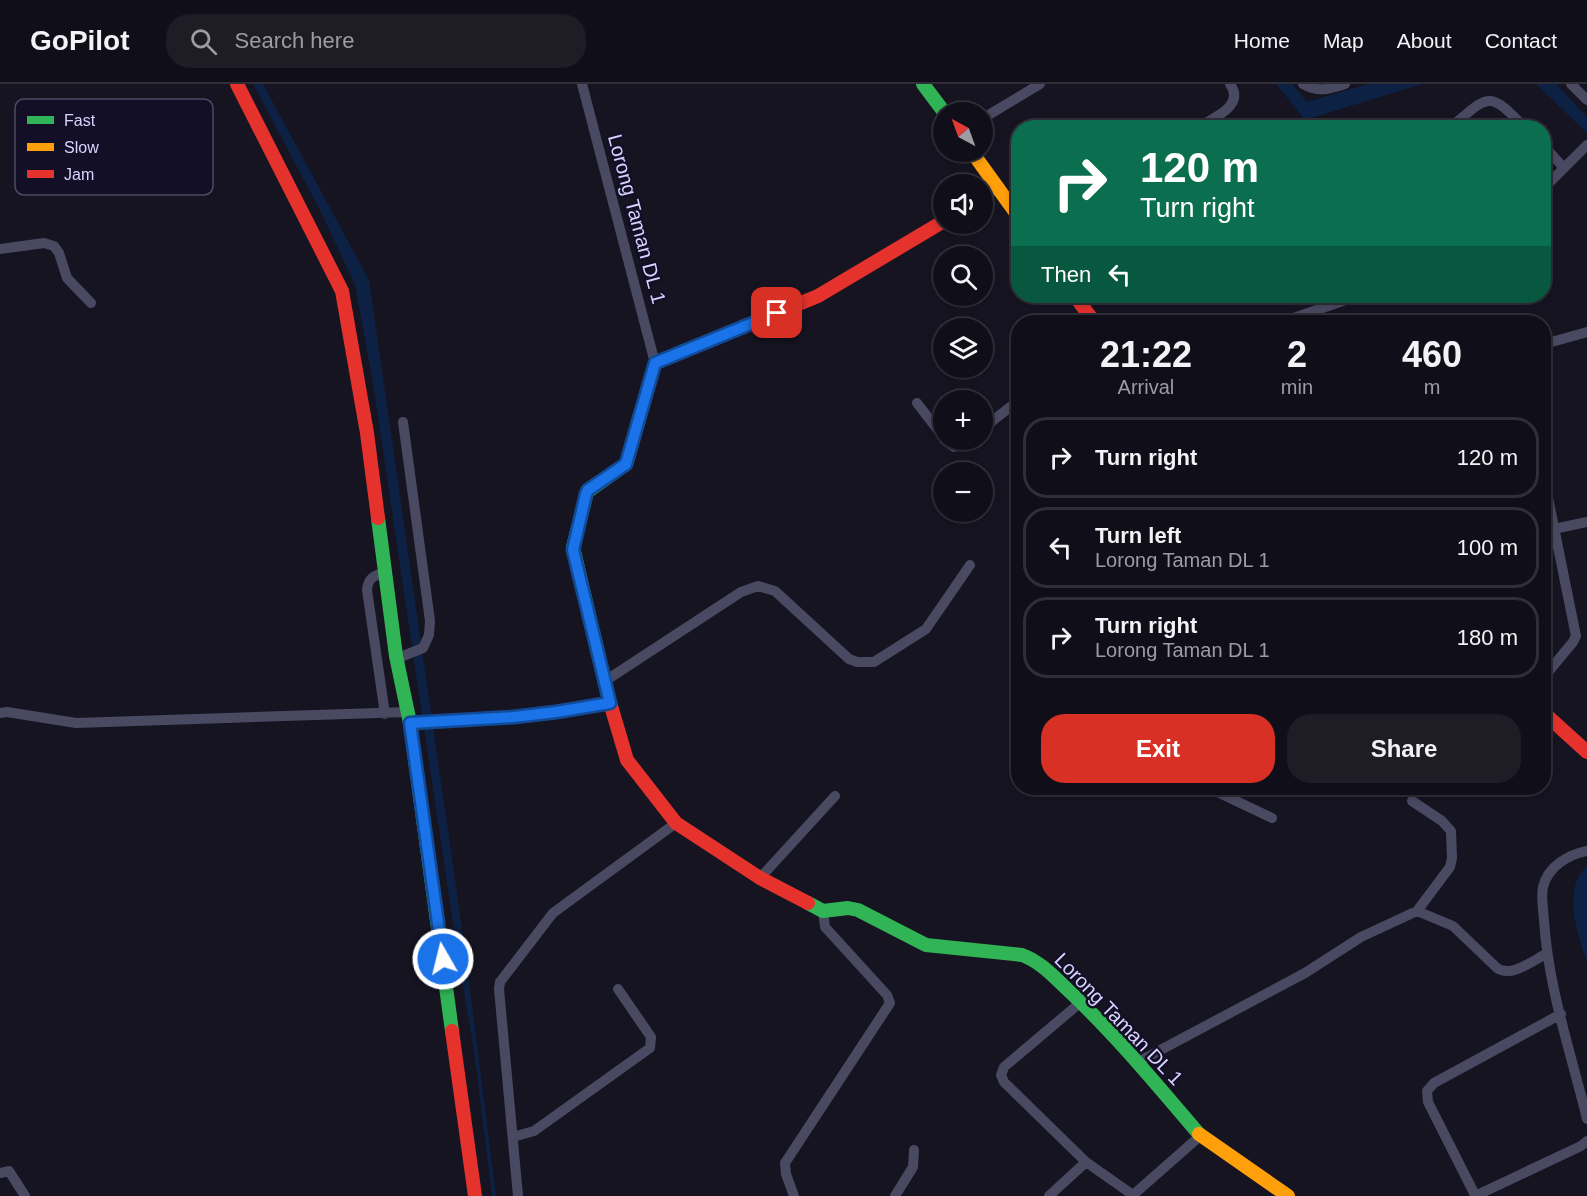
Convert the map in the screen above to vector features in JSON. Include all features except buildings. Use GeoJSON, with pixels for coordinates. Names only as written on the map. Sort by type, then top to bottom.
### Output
{"type":"FeatureCollection","features":[{"type":"Feature","properties":{"kind":"street"},"geometry":{"type":"LineString","coordinates":[[237,84],[342,291],[368,433],[393,634],[412,719],[475,1196]]}},
{"type":"Feature","properties":{"kind":"street","name":"Lorong Taman DL 1"},"geometry":{"type":"LineString","coordinates":[[582,84],[655,363]]}},
{"type":"Feature","properties":{"kind":"street"},"geometry":{"type":"LineString","coordinates":[[923,84],[936,102]]}},
{"type":"Feature","properties":{"kind":"street"},"geometry":{"type":"LineString","coordinates":[[993,112],[1040,84]]}},
{"type":"Feature","properties":{"kind":"street"},"geometry":{"type":"LineString","coordinates":[[1210,120],[1229,108],[1234,102],[1236,94],[1230,84]]}},
{"type":"Feature","properties":{"kind":"street"},"geometry":{"type":"LineString","coordinates":[[1303,84],[1321,90],[1345,84]]}},
{"type":"Feature","properties":{"kind":"street"},"geometry":{"type":"LineString","coordinates":[[1571,84],[1587,100]]}},
{"type":"Feature","properties":{"kind":"street"},"geometry":{"type":"LineString","coordinates":[[1459,120],[1486,100],[1496,101],[1505,106],[1518,120]]}},
{"type":"Feature","properties":{"kind":"street"},"geometry":{"type":"LineString","coordinates":[[1551,181],[1587,145]]}},
{"type":"Feature","properties":{"kind":"street"},"geometry":{"type":"LineString","coordinates":[[1551,154],[1564,168]]}},
{"type":"Feature","properties":{"kind":"street"},"geometry":{"type":"LineString","coordinates":[[979,162],[1011,206]]}},
{"type":"Feature","properties":{"kind":"street"},"geometry":{"type":"LineString","coordinates":[[993,191],[998,188]]}},
{"type":"Feature","properties":{"kind":"street"},"geometry":{"type":"LineString","coordinates":[[794,1196],[786,1174],[785,1162],[890,1003],[887,995],[825,927],[823,911],[760,878],[676,823],[628,762],[610,703],[573,544],[588,490],[626,464],[655,363],[818,296],[933,228]]}},
{"type":"Feature","properties":{"kind":"street"},"geometry":{"type":"LineString","coordinates":[[0,249],[45,243],[54,246],[59,253],[67,278],[91,303]]}},
{"type":"Feature","properties":{"kind":"street"},"geometry":{"type":"LineString","coordinates":[[1302,315],[1337,303]]}},
{"type":"Feature","properties":{"kind":"street"},"geometry":{"type":"LineString","coordinates":[[1551,342],[1587,332]]}},
{"type":"Feature","properties":{"kind":"street"},"geometry":{"type":"LineString","coordinates":[[917,403],[933,424]]}},
{"type":"Feature","properties":{"kind":"street"},"geometry":{"type":"LineString","coordinates":[[993,420],[1011,406]]}},
{"type":"Feature","properties":{"kind":"street"},"geometry":{"type":"LineString","coordinates":[[399,656],[423,648],[429,636],[430,621],[403,422]]}},
{"type":"Feature","properties":{"kind":"street"},"geometry":{"type":"LineString","coordinates":[[1551,514],[1576,636],[1551,669]]}},
{"type":"Feature","properties":{"kind":"street"},"geometry":{"type":"LineString","coordinates":[[1554,529],[1587,522]]}},
{"type":"Feature","properties":{"kind":"street"},"geometry":{"type":"LineString","coordinates":[[605,681],[741,592],[758,586],[775,591],[849,659],[857,662],[874,662],[928,627],[970,565]]}},
{"type":"Feature","properties":{"kind":"street"},"geometry":{"type":"LineString","coordinates":[[386,573],[374,576],[367,585],[386,714]]}},
{"type":"Feature","properties":{"kind":"street"},"geometry":{"type":"LineString","coordinates":[[373,636],[393,634]]}},
{"type":"Feature","properties":{"kind":"street"},"geometry":{"type":"LineString","coordinates":[[0,712],[76,723],[386,714],[412,719],[446,721],[556,712],[610,703]]}},
{"type":"Feature","properties":{"kind":"street"},"geometry":{"type":"LineString","coordinates":[[1551,719],[1587,752]]}},
{"type":"Feature","properties":{"kind":"street"},"geometry":{"type":"LineString","coordinates":[[1224,795],[1272,818]]}},
{"type":"Feature","properties":{"kind":"street"},"geometry":{"type":"LineString","coordinates":[[760,878],[835,796]]}},
{"type":"Feature","properties":{"kind":"street"},"geometry":{"type":"LineString","coordinates":[[1138,1062],[1305,973],[1361,937],[1417,910],[1450,867],[1451,831],[1442,821],[1412,801]]}},
{"type":"Feature","properties":{"kind":"street"},"geometry":{"type":"LineString","coordinates":[[518,1196],[500,982],[553,913],[676,823]]}},
{"type":"Feature","properties":{"kind":"street"},"geometry":{"type":"LineString","coordinates":[[1587,851],[1567,857],[1546,880],[1542,897],[1546,954],[1587,1119]]}},
{"type":"Feature","properties":{"kind":"street","name":"Lorong Taman DL 1"},"geometry":{"type":"LineString","coordinates":[[823,911],[848,908],[858,910],[926,945],[1031,958],[1081,1002],[1138,1062],[1200,1136],[1288,1196]]}},
{"type":"Feature","properties":{"kind":"street"},"geometry":{"type":"LineString","coordinates":[[1417,910],[1453,926],[1504,972],[1546,954]]}},
{"type":"Feature","properties":{"kind":"street"},"geometry":{"type":"LineString","coordinates":[[513,1137],[534,1131],[650,1048],[651,1037],[618,989]]}},
{"type":"Feature","properties":{"kind":"street"},"geometry":{"type":"LineString","coordinates":[[1081,1002],[1004,1067],[1000,1075],[1004,1082],[1086,1162],[1133,1196],[1200,1136]]}},
{"type":"Feature","properties":{"kind":"street"},"geometry":{"type":"LineString","coordinates":[[1561,1014],[1434,1083],[1427,1091],[1428,1102],[1475,1196],[1581,1146],[1587,1141]]}},
{"type":"Feature","properties":{"kind":"street"},"geometry":{"type":"LineString","coordinates":[[895,1196],[913,1167],[914,1150]]}},
{"type":"Feature","properties":{"kind":"street"},"geometry":{"type":"LineString","coordinates":[[1049,1196],[1086,1162]]}},
{"type":"Feature","properties":{"kind":"street"},"geometry":{"type":"LineString","coordinates":[[5,1172],[25,1196]]}},
{"type":"Feature","properties":{"kind":"water"},"geometry":{"type":"Polygon","coordinates":[[[253,84],[263,84],[369,280],[465,950],[496,1196],[492,1196],[474,1050],[458,957],[373,383],[355,285],[321,212],[253,84]]]}},
{"type":"Feature","properties":{"kind":"water"},"geometry":{"type":"Polygon","coordinates":[[[1276,84],[1292,84],[1307,102],[1368,84],[1422,84],[1305,120],[1276,84]]]}},
{"type":"Feature","properties":{"kind":"water"},"geometry":{"type":"Polygon","coordinates":[[[1536,84],[1556,84],[1587,117],[1587,133],[1536,84]]]}},
{"type":"Feature","properties":{"kind":"water"},"geometry":{"type":"Polygon","coordinates":[[[1587,866],[1587,963],[1576,926],[1573,900],[1579,876],[1587,866]]]}},
{"type":"Feature","properties":{"kind":"traffic: fast"},"geometry":{"type":"LineString","coordinates":[[923,84],[936,102]]}},
{"type":"Feature","properties":{"kind":"traffic: fast"},"geometry":{"type":"LineString","coordinates":[[608,696],[573,547],[587,492],[626,464],[655,363],[660,361]]}},
{"type":"Feature","properties":{"kind":"traffic: fast"},"geometry":{"type":"LineString","coordinates":[[378,518],[396,656],[410,723],[452,1031]]}},
{"type":"Feature","properties":{"kind":"traffic: fast"},"geometry":{"type":"LineString","coordinates":[[808,903],[823,911],[848,908],[858,910],[926,945],[1022,955],[1035,962],[1053,975],[1103,1025],[1199,1134]]}},
{"type":"Feature","properties":{"kind":"traffic: slow"},"geometry":{"type":"LineString","coordinates":[[979,162],[1011,206]]}},
{"type":"Feature","properties":{"kind":"traffic: slow"},"geometry":{"type":"LineString","coordinates":[[1199,1134],[1288,1196]]}},
{"type":"Feature","properties":{"kind":"traffic: jam"},"geometry":{"type":"LineString","coordinates":[[237,84],[342,291],[367,433],[378,518]]}},
{"type":"Feature","properties":{"kind":"traffic: jam"},"geometry":{"type":"LineString","coordinates":[[660,361],[818,296],[933,228]]}},
{"type":"Feature","properties":{"kind":"traffic: jam"},"geometry":{"type":"LineString","coordinates":[[1080,303],[1089,315]]}},
{"type":"Feature","properties":{"kind":"traffic: jam"},"geometry":{"type":"LineString","coordinates":[[608,696],[627,760],[676,823],[760,878],[808,903]]}},
{"type":"Feature","properties":{"kind":"traffic: jam"},"geometry":{"type":"LineString","coordinates":[[1551,719],[1587,752]]}},
{"type":"Feature","properties":{"kind":"traffic: jam"},"geometry":{"type":"LineString","coordinates":[[452,1031],[475,1196]]}},
{"type":"Feature","properties":{"kind":"route"},"geometry":{"type":"LineString","coordinates":[[443,959],[410,723],[514,717],[610,703],[573,550],[586,494],[588,490],[626,464],[655,363],[777,313]]}}]}
